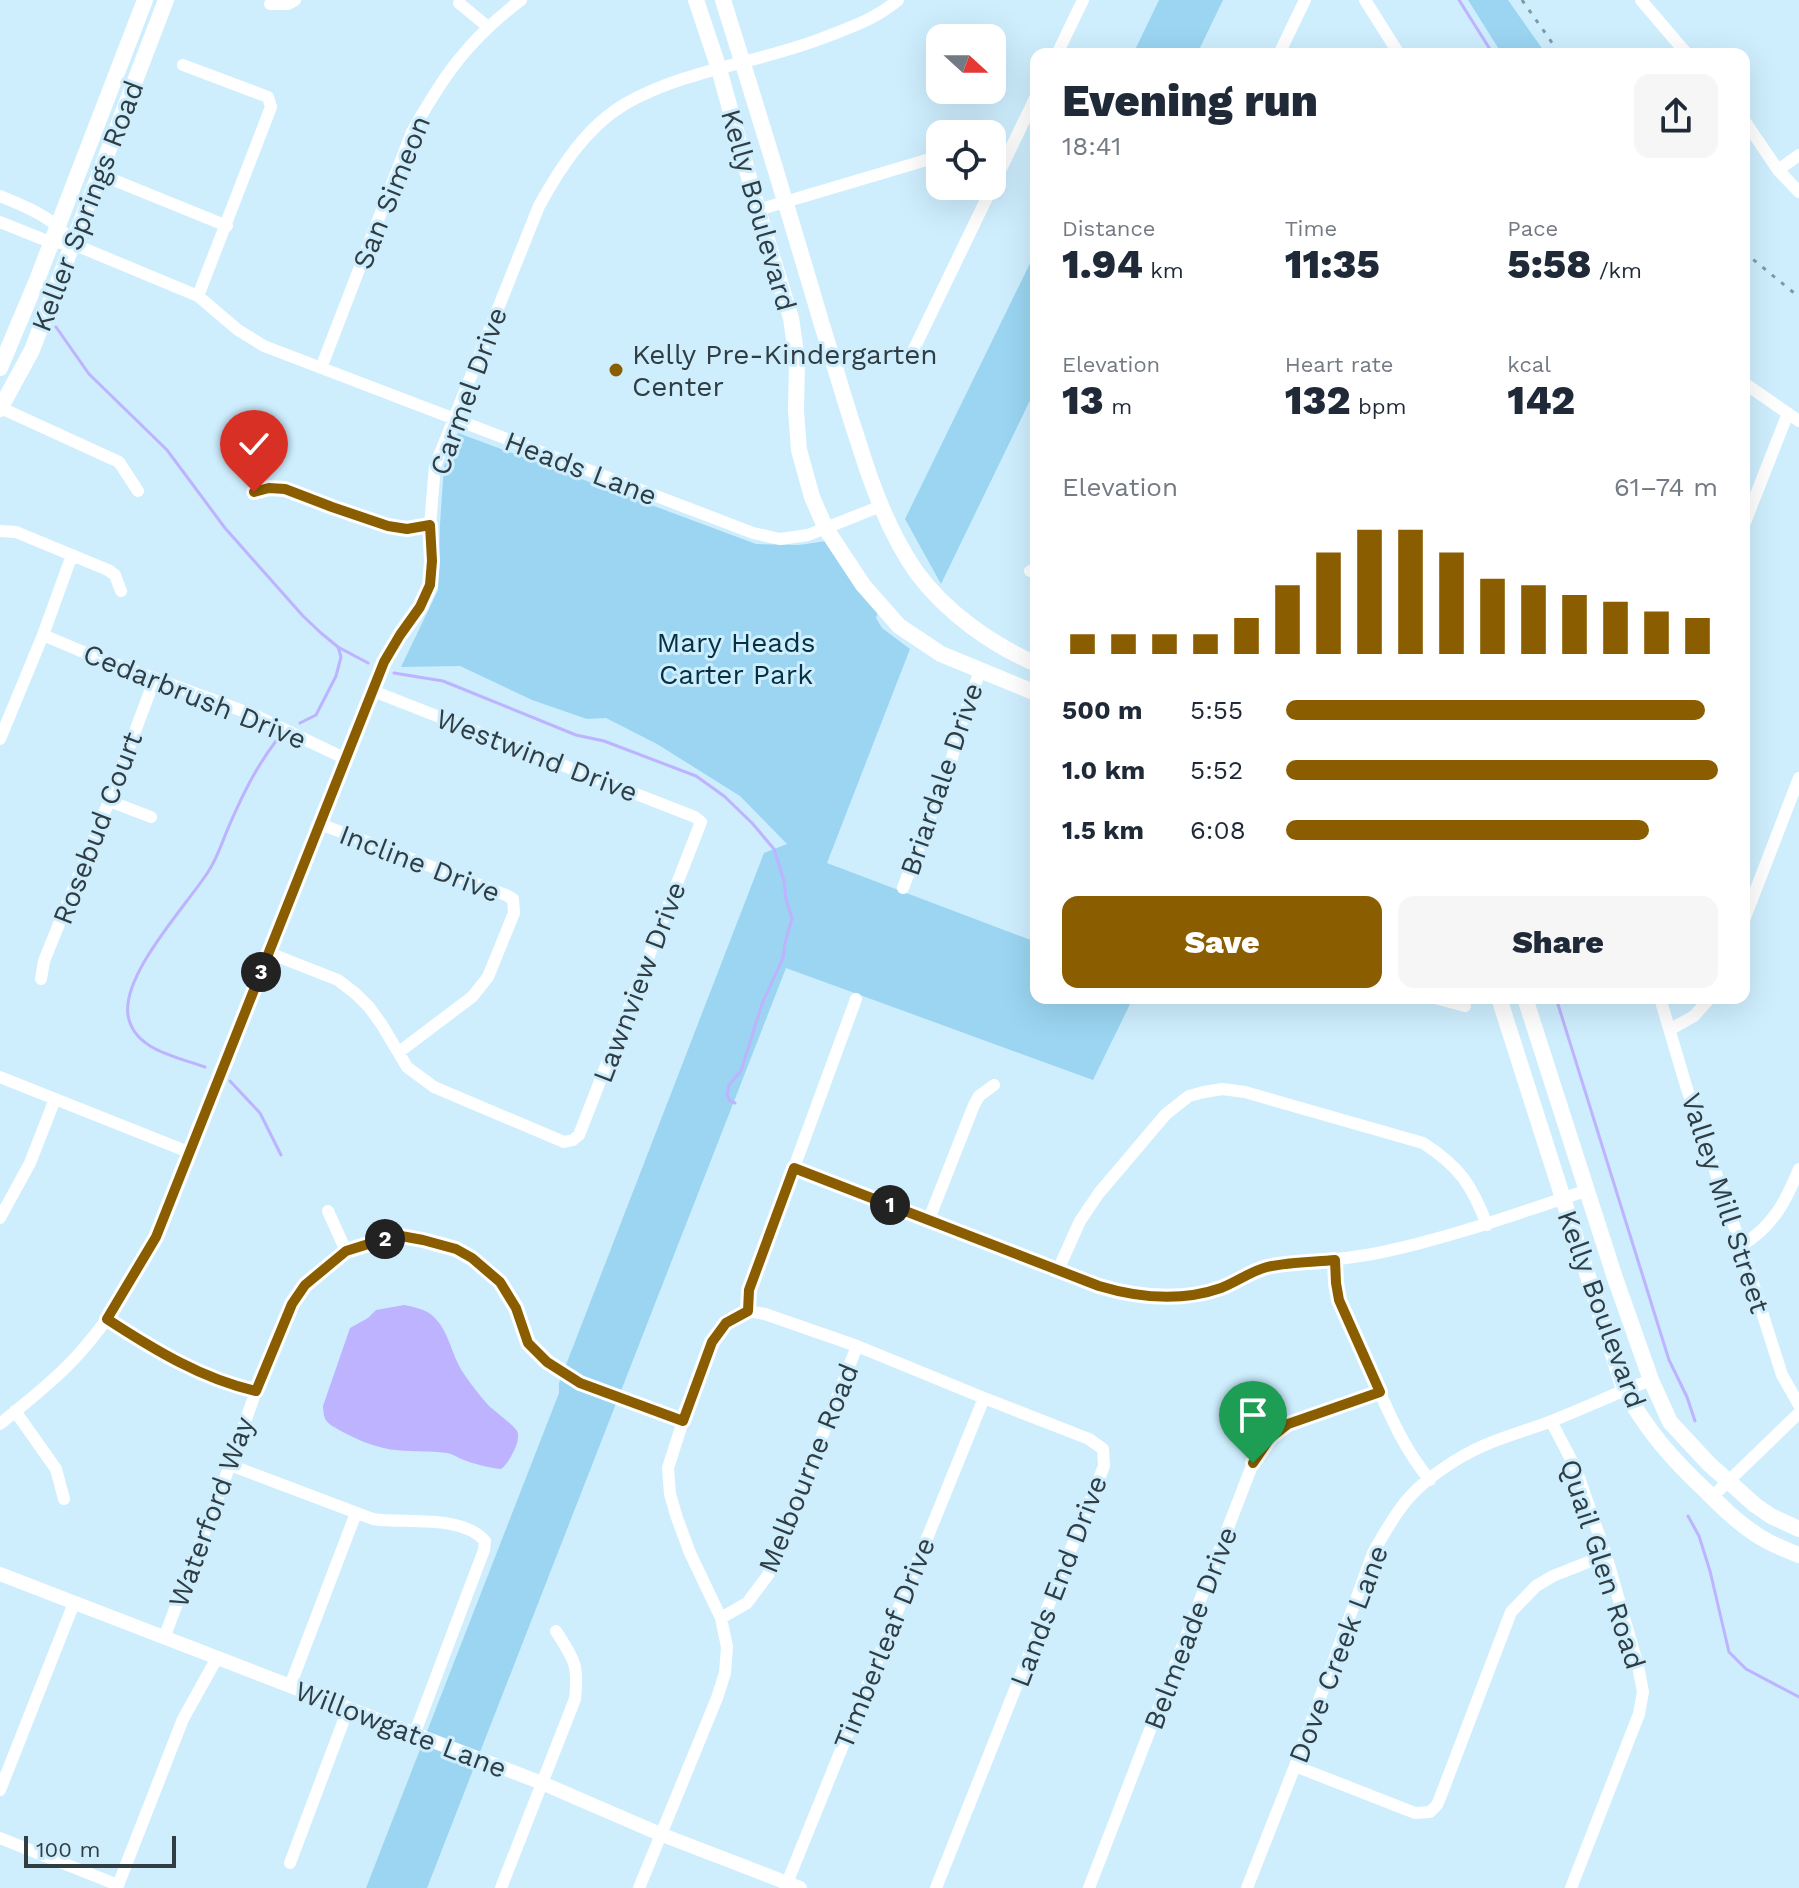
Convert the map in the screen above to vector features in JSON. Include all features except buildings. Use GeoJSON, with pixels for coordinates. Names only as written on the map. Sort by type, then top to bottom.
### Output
{"type":"FeatureCollection","features":[{"type":"Feature","properties":{"kind":"main road","name":"Keller Springs Road"},"geometry":{"type":"LineString","coordinates":[[0,368],[145,0]]}},
{"type":"Feature","properties":{"kind":"main road","name":"Keller Springs Road"},"geometry":{"type":"LineString","coordinates":[[0,408],[32,350],[166,0]]}},
{"type":"Feature","properties":{"kind":"main road","name":"Kelly Boulevard"},"geometry":{"type":"LineString","coordinates":[[696,0],[791,318],[797,360],[799,450],[812,497],[826,529],[863,585],[899,626],[941,654],[1030,691]]}},
{"type":"Feature","properties":{"kind":"main road","name":"Kelly Boulevard"},"geometry":{"type":"LineString","coordinates":[[723,0],[843,394],[881,506],[906,556],[942,601],[987,638],[1030,661]]}},
{"type":"Feature","properties":{"kind":"main road"},"geometry":{"type":"LineString","coordinates":[[138,17],[156,24]]}},
{"type":"Feature","properties":{"kind":"main road","name":"Kelly Boulevard"},"geometry":{"type":"LineString","coordinates":[[1501,1004],[1624,1389],[1639,1417],[1658,1442],[1727,1513],[1777,1547],[1799,1555]]}},
{"type":"Feature","properties":{"kind":"main road","name":"Kelly Boulevard"},"geometry":{"type":"LineString","coordinates":[[1527,1004],[1615,1278],[1651,1380],[1670,1422],[1727,1482],[1771,1516],[1799,1529]]}},
{"type":"Feature","properties":{"kind":"street"},"geometry":{"type":"LineString","coordinates":[[270,4],[288,4],[295,0]]}},
{"type":"Feature","properties":{"kind":"street","name":"San Simeon"},"geometry":{"type":"LineString","coordinates":[[321,368],[412,132],[459,56],[521,0]]}},
{"type":"Feature","properties":{"kind":"street","name":"Carmel Drive"},"geometry":{"type":"LineString","coordinates":[[0,1424],[73,1360],[107,1319],[156,1237],[384,662],[420,607],[430,585],[430,525],[435,466],[539,206],[556,175],[596,127],[623,106],[654,90],[688,77],[782,52],[864,23],[898,0]]}},
{"type":"Feature","properties":{"kind":"street"},"geometry":{"type":"LineString","coordinates":[[1060,48],[1083,0]]}},
{"type":"Feature","properties":{"kind":"street"},"geometry":{"type":"LineString","coordinates":[[1282,48],[1305,0]]}},
{"type":"Feature","properties":{"kind":"street"},"geometry":{"type":"LineString","coordinates":[[1365,0],[1395,48]]}},
{"type":"Feature","properties":{"kind":"street"},"geometry":{"type":"LineString","coordinates":[[1641,0],[1682,48]]}},
{"type":"Feature","properties":{"kind":"street"},"geometry":{"type":"LineString","coordinates":[[459,3],[488,27]]}},
{"type":"Feature","properties":{"kind":"street"},"geometry":{"type":"LineString","coordinates":[[183,65],[268,97],[271,107],[198,296]]}},
{"type":"Feature","properties":{"kind":"street"},"geometry":{"type":"LineString","coordinates":[[1006,147],[1030,106]]}},
{"type":"Feature","properties":{"kind":"street"},"geometry":{"type":"LineString","coordinates":[[1750,129],[1778,170],[1799,192]]}},
{"type":"Feature","properties":{"kind":"street"},"geometry":{"type":"LineString","coordinates":[[1778,170],[1799,155]]}},
{"type":"Feature","properties":{"kind":"street"},"geometry":{"type":"LineString","coordinates":[[758,210],[926,160]]}},
{"type":"Feature","properties":{"kind":"street"},"geometry":{"type":"LineString","coordinates":[[99,174],[227,226]]}},
{"type":"Feature","properties":{"kind":"street"},"geometry":{"type":"LineString","coordinates":[[0,196],[57,225],[73,244]]}},
{"type":"Feature","properties":{"kind":"street"},"geometry":{"type":"LineString","coordinates":[[913,351],[981,200]]}},
{"type":"Feature","properties":{"kind":"street"},"geometry":{"type":"LineString","coordinates":[[0,222],[50,242],[73,244]]}},
{"type":"Feature","properties":{"kind":"street","name":"Heads Lane"},"geometry":{"type":"LineString","coordinates":[[73,244],[198,296],[238,330],[264,346],[753,533],[780,539],[808,535],[881,506]]}},
{"type":"Feature","properties":{"kind":"street"},"geometry":{"type":"LineString","coordinates":[[1750,387],[1793,417],[1750,512]]}},
{"type":"Feature","properties":{"kind":"street"},"geometry":{"type":"LineString","coordinates":[[0,408],[119,462],[138,491]]}},
{"type":"Feature","properties":{"kind":"street"},"geometry":{"type":"LineString","coordinates":[[254,492],[269,488],[285,489],[388,526],[407,529],[430,525]]}},
{"type":"Feature","properties":{"kind":"street"},"geometry":{"type":"LineString","coordinates":[[0,531],[16,532],[115,575],[121,591]]}},
{"type":"Feature","properties":{"kind":"street"},"geometry":{"type":"LineString","coordinates":[[0,739],[72,555]]}},
{"type":"Feature","properties":{"kind":"street","name":"Cedarbrush Drive"},"geometry":{"type":"LineString","coordinates":[[43,635],[254,715],[346,759]]}},
{"type":"Feature","properties":{"kind":"street","name":"Briardale Drive"},"geometry":{"type":"LineString","coordinates":[[903,888],[950,765],[980,671]]}},
{"type":"Feature","properties":{"kind":"street","name":"Rosebud Court"},"geometry":{"type":"LineString","coordinates":[[41,979],[44,961],[155,678]]}},
{"type":"Feature","properties":{"kind":"street","name":"Westwind Drive"},"geometry":{"type":"LineString","coordinates":[[373,691],[695,817],[701,822]]}},
{"type":"Feature","properties":{"kind":"street"},"geometry":{"type":"LineString","coordinates":[[1750,905],[1799,778]]}},
{"type":"Feature","properties":{"kind":"street"},"geometry":{"type":"LineString","coordinates":[[109,801],[151,817]]}},
{"type":"Feature","properties":{"kind":"street","name":"Lawnview Drive"},"geometry":{"type":"LineString","coordinates":[[399,1052],[407,1067],[434,1087],[564,1142],[573,1140],[579,1135],[701,822]]}},
{"type":"Feature","properties":{"kind":"street","name":"Incline Drive"},"geometry":{"type":"LineString","coordinates":[[320,824],[513,899],[514,913],[488,977],[472,997],[399,1052]]}},
{"type":"Feature","properties":{"kind":"street"},"geometry":{"type":"LineString","coordinates":[[269,953],[338,980],[369,1007],[399,1052]]}},
{"type":"Feature","properties":{"kind":"street"},"geometry":{"type":"LineString","coordinates":[[639,1888],[717,1698],[725,1673],[727,1647],[721,1618],[690,1553],[670,1494],[668,1468],[712,1342],[726,1323],[748,1311],[749,1290],[856,999]]}},
{"type":"Feature","properties":{"kind":"street"},"geometry":{"type":"LineString","coordinates":[[1458,1004],[1465,1006]]}},
{"type":"Feature","properties":{"kind":"street","name":"Valley Mill Street"},"geometry":{"type":"LineString","coordinates":[[1662,1004],[1687,1089],[1782,1375],[1799,1405]]}},
{"type":"Feature","properties":{"kind":"street"},"geometry":{"type":"LineString","coordinates":[[1671,1029],[1694,1016],[1705,1004]]}},
{"type":"Feature","properties":{"kind":"street"},"geometry":{"type":"LineString","coordinates":[[0,1077],[191,1153]]}},
{"type":"Feature","properties":{"kind":"street"},"geometry":{"type":"LineString","coordinates":[[929,1219],[974,1105],[979,1096],[994,1085]]}},
{"type":"Feature","properties":{"kind":"street"},"geometry":{"type":"LineString","coordinates":[[1058,1270],[1080,1221],[1099,1193],[1166,1114],[1189,1096],[1222,1089],[1245,1092],[1423,1143],[1461,1172],[1474,1192],[1487,1225]]}},
{"type":"Feature","properties":{"kind":"street"},"geometry":{"type":"LineString","coordinates":[[0,1218],[30,1163],[55,1099]]}},
{"type":"Feature","properties":{"kind":"street"},"geometry":{"type":"LineString","coordinates":[[794,1168],[1121,1292],[1167,1298],[1222,1288],[1265,1268],[1377,1253],[1487,1225],[1588,1190]]}},
{"type":"Feature","properties":{"kind":"street"},"geometry":{"type":"LineString","coordinates":[[1741,1246],[1759,1235],[1776,1215],[1799,1169]]}},
{"type":"Feature","properties":{"kind":"street"},"geometry":{"type":"LineString","coordinates":[[328,1211],[346,1251]]}},
{"type":"Feature","properties":{"kind":"street","name":"Waterford Way"},"geometry":{"type":"LineString","coordinates":[[164,1638],[256,1391],[292,1304],[305,1285],[346,1251],[401,1236],[456,1249],[472,1258],[500,1282],[516,1308],[528,1343],[547,1362],[580,1383],[683,1421]]}},
{"type":"Feature","properties":{"kind":"street"},"geometry":{"type":"LineString","coordinates":[[1335,1260],[1339,1300],[1404,1445],[1430,1480]]}},
{"type":"Feature","properties":{"kind":"street","name":"Lands End Drive"},"geometry":{"type":"LineString","coordinates":[[748,1311],[857,1346],[1089,1439],[1103,1449],[1104,1466],[936,1888]]}},
{"type":"Feature","properties":{"kind":"street"},"geometry":{"type":"LineString","coordinates":[[107,1319],[175,1361],[256,1391]]}},
{"type":"Feature","properties":{"kind":"street","name":"Melbourne Road"},"geometry":{"type":"LineString","coordinates":[[721,1618],[747,1603],[768,1575],[857,1346]]}},
{"type":"Feature","properties":{"kind":"street","name":"Dove Creek Lane"},"geometry":{"type":"LineString","coordinates":[[1247,1888],[1373,1553],[1407,1499],[1470,1452],[1651,1380]]}},
{"type":"Feature","properties":{"kind":"street","name":"Belmeade Drive"},"geometry":{"type":"LineString","coordinates":[[1089,1888],[1253,1463],[1270,1438],[1288,1424],[1380,1392]]}},
{"type":"Feature","properties":{"kind":"street","name":"Timberleaf Drive"},"geometry":{"type":"LineString","coordinates":[[791,1886],[984,1398]]}},
{"type":"Feature","properties":{"kind":"street"},"geometry":{"type":"LineString","coordinates":[[15,1411],[56,1469],[64,1499]]}},
{"type":"Feature","properties":{"kind":"street"},"geometry":{"type":"LineString","coordinates":[[1712,1497],[1799,1413]]}},
{"type":"Feature","properties":{"kind":"street","name":"Quail Glen Road"},"geometry":{"type":"LineString","coordinates":[[1551,1421],[1576,1469],[1606,1555],[1643,1692],[1639,1714],[1571,1888]]}},
{"type":"Feature","properties":{"kind":"street"},"geometry":{"type":"LineString","coordinates":[[230,1465],[356,1513],[388,1521],[424,1520],[446,1524],[480,1535],[485,1541],[414,1735]]}},
{"type":"Feature","properties":{"kind":"street"},"geometry":{"type":"LineString","coordinates":[[290,1686],[356,1513]]}},
{"type":"Feature","properties":{"kind":"street"},"geometry":{"type":"LineString","coordinates":[[1295,1766],[1415,1813],[1430,1812],[1440,1798],[1511,1612],[1536,1586],[1606,1555]]}},
{"type":"Feature","properties":{"kind":"street","name":"Willowgate Lane"},"geometry":{"type":"LineString","coordinates":[[0,1574],[542,1783],[791,1886]]}},
{"type":"Feature","properties":{"kind":"street"},"geometry":{"type":"LineString","coordinates":[[0,1790],[74,1603]]}},
{"type":"Feature","properties":{"kind":"street"},"geometry":{"type":"LineString","coordinates":[[501,1888],[575,1699],[577,1679],[573,1656],[556,1631]]}},
{"type":"Feature","properties":{"kind":"street"},"geometry":{"type":"LineString","coordinates":[[0,1838],[117,1886],[183,1719],[217,1658]]}},
{"type":"Feature","properties":{"kind":"street"},"geometry":{"type":"LineString","coordinates":[[290,1863],[348,1709]]}},
{"type":"Feature","properties":{"kind":"green space"},"geometry":{"type":"Polygon","coordinates":[[[1159,0],[1223,0],[1200,48],[1136,48],[1159,0]]]}},
{"type":"Feature","properties":{"kind":"green space"},"geometry":{"type":"Polygon","coordinates":[[[1468,0],[1508,0],[1542,48],[1498,48],[1468,0]]]}},
{"type":"Feature","properties":{"kind":"green space"},"geometry":{"type":"Polygon","coordinates":[[[1030,263],[1030,400],[941,584],[905,519],[1030,263]]]}},
{"type":"Feature","properties":{"kind":"green space","name":"Mary Heads Carter Park"},"geometry":{"type":"Polygon","coordinates":[[[458,433],[756,544],[799,545],[826,541],[879,609],[876,618],[882,628],[910,649],[827,863],[1030,940],[1030,1004],[1130,1004],[1093,1080],[786,968],[427,1888],[366,1888],[559,1393],[559,1383],[764,853],[787,844],[740,796],[657,744],[606,718],[587,719],[532,700],[460,666],[401,667],[438,590],[444,466],[458,433]]]}},
{"type":"Feature","properties":{"kind":"shaded area"},"geometry":{"type":"Polygon","coordinates":[[[404,1305],[433,1316],[468,1380],[489,1406],[517,1431],[514,1451],[501,1469],[472,1463],[447,1453],[381,1448],[347,1434],[326,1421],[323,1406],[350,1328],[376,1310],[404,1305]]]}},
{"type":"Feature","properties":{"kind":"waterway"},"geometry":{"type":"LineString","coordinates":[[1459,0],[1489,48]]}},
{"type":"Feature","properties":{"kind":"waterway"},"geometry":{"type":"LineString","coordinates":[[56,327],[89,374],[167,450],[225,528],[303,616],[338,647],[368,663]]}},
{"type":"Feature","properties":{"kind":"waterway"},"geometry":{"type":"LineString","coordinates":[[300,723],[316,715],[336,676],[341,657],[338,647]]}},
{"type":"Feature","properties":{"kind":"waterway"},"geometry":{"type":"LineString","coordinates":[[394,673],[443,681],[576,735],[604,741],[696,776],[724,796],[774,849],[792,918],[783,958],[762,1004],[741,1071],[729,1085],[727,1095],[735,1103]]}},
{"type":"Feature","properties":{"kind":"waterway"},"geometry":{"type":"LineString","coordinates":[[205,1067],[158,1050],[138,1036],[128,1015],[129,998],[145,961],[211,867],[248,786],[276,741]]}},
{"type":"Feature","properties":{"kind":"waterway"},"geometry":{"type":"LineString","coordinates":[[1558,1004],[1669,1360],[1695,1421]]}},
{"type":"Feature","properties":{"kind":"waterway"},"geometry":{"type":"LineString","coordinates":[[230,1081],[260,1113],[281,1155]]}},
{"type":"Feature","properties":{"kind":"waterway"},"geometry":{"type":"LineString","coordinates":[[1688,1516],[1699,1536],[1710,1571],[1729,1652],[1746,1669],[1799,1697]]}},
{"type":"Feature","properties":{"kind":"railway"},"geometry":{"type":"LineString","coordinates":[[1522,0],[1556,48]]}},
{"type":"Feature","properties":{"kind":"railway"},"geometry":{"type":"LineString","coordinates":[[1750,257],[1799,297]]}},
{"type":"Feature","properties":{"kind":"place","name":"Kelly Pre-Kindergarten Center"},"geometry":{"type":"Point","coordinates":[616,370]}},
{"type":"Feature","properties":{"kind":"route"},"geometry":{"type":"LineString","coordinates":[[254,492],[269,488],[285,489],[388,526],[407,529],[430,525],[430,585],[420,607],[384,662],[156,1237],[107,1319],[175,1361],[256,1391],[292,1304],[305,1285],[346,1251],[401,1236],[456,1249],[472,1258],[500,1282],[516,1308],[528,1343],[547,1362],[580,1383],[683,1421],[712,1342],[726,1323],[748,1311],[749,1290],[794,1168],[1099,1286],[1136,1295],[1167,1298],[1195,1295],[1222,1288],[1265,1268],[1335,1260],[1339,1300],[1380,1392],[1288,1424],[1270,1438],[1253,1463]]}}]}
